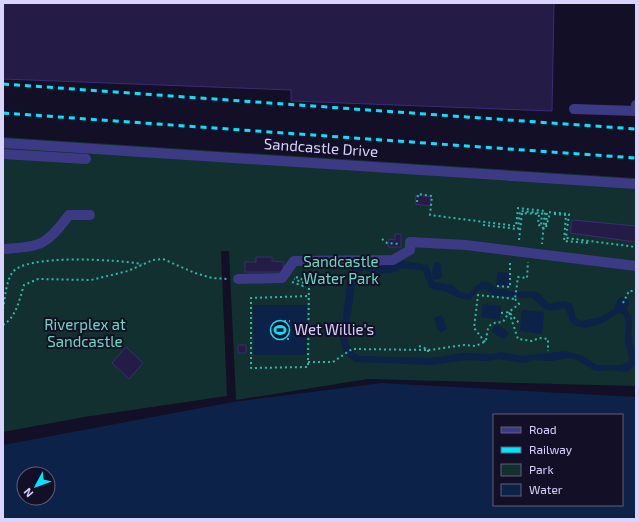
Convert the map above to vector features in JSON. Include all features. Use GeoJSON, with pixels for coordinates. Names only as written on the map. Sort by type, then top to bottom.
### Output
{"type":"FeatureCollection","features":[{"type":"Feature","properties":{"kind":"street"},"geometry":{"type":"LineString","coordinates":[[574,109],[636,111],[636,104]]}},
{"type":"Feature","properties":{"kind":"street","name":"Sandcastle Drive"},"geometry":{"type":"LineString","coordinates":[[3,143],[636,184]]}},
{"type":"Feature","properties":{"kind":"street"},"geometry":{"type":"LineString","coordinates":[[3,154],[86,159]]}},
{"type":"Feature","properties":{"kind":"street"},"geometry":{"type":"LineString","coordinates":[[3,249],[36,246],[51,238],[69,215],[90,215]]}},
{"type":"Feature","properties":{"kind":"street"},"geometry":{"type":"LineString","coordinates":[[238,279],[282,278],[294,261],[393,260],[410,250],[410,242],[466,245],[636,266]]}},
{"type":"Feature","properties":{"kind":"path"},"geometry":{"type":"LineString","coordinates":[[417,202],[418,194],[432,196],[430,215],[516,226],[518,208],[545,211],[543,230]]}},
{"type":"Feature","properties":{"kind":"path"},"geometry":{"type":"LineString","coordinates":[[483,225],[518,228],[520,211],[542,213],[541,225],[543,230]]}},
{"type":"Feature","properties":{"kind":"path"},"geometry":{"type":"LineString","coordinates":[[543,230],[546,226],[547,212],[569,214],[566,238],[636,247]]}},
{"type":"Feature","properties":{"kind":"path"},"geometry":{"type":"LineString","coordinates":[[513,240],[519,240],[522,213],[539,214],[538,224],[543,230]]}},
{"type":"Feature","properties":{"kind":"path"},"geometry":{"type":"LineString","coordinates":[[543,230],[547,225],[548,213],[566,215],[564,241],[589,243]]}},
{"type":"Feature","properties":{"kind":"path"},"geometry":{"type":"LineString","coordinates":[[382,239],[387,243],[410,242]]}},
{"type":"Feature","properties":{"kind":"path"},"geometry":{"type":"LineString","coordinates":[[3,309],[5,293],[12,273],[22,265],[78,259],[120,260],[143,264]]}},
{"type":"Feature","properties":{"kind":"path"},"geometry":{"type":"LineString","coordinates":[[3,325],[13,316],[24,285],[28,282],[46,279],[91,280],[128,271],[153,260],[162,259],[212,278],[238,279]]}},
{"type":"Feature","properties":{"kind":"path"},"geometry":{"type":"LineString","coordinates":[[497,286],[510,287],[510,262]]}},
{"type":"Feature","properties":{"kind":"path"},"geometry":{"type":"LineString","coordinates":[[515,299],[518,277],[527,278],[528,263]]}},
{"type":"Feature","properties":{"kind":"path"},"geometry":{"type":"LineString","coordinates":[[282,278],[303,286],[304,284],[291,278],[292,275],[309,282],[309,296],[308,367],[251,368],[251,298],[309,296]]}},
{"type":"Feature","properties":{"kind":"path"},"geometry":{"type":"LineString","coordinates":[[623,303],[629,291],[636,291]]}},
{"type":"Feature","properties":{"kind":"path"},"geometry":{"type":"LineString","coordinates":[[478,294],[515,299],[519,304],[509,312],[503,322],[494,322],[490,324],[487,330],[485,342],[474,328],[478,294]]}},
{"type":"Feature","properties":{"kind":"path"},"geometry":{"type":"LineString","coordinates":[[501,313],[509,312]]}},
{"type":"Feature","properties":{"kind":"path"},"geometry":{"type":"LineString","coordinates":[[509,312],[520,324]]}},
{"type":"Feature","properties":{"kind":"path"},"geometry":{"type":"LineString","coordinates":[[509,312],[518,339],[532,341],[539,338],[548,339],[548,351]]}},
{"type":"Feature","properties":{"kind":"path"},"geometry":{"type":"LineString","coordinates":[[290,321],[285,321],[285,339],[291,339]]}},
{"type":"Feature","properties":{"kind":"path"},"geometry":{"type":"LineString","coordinates":[[279,332],[285,332]]}},
{"type":"Feature","properties":{"kind":"path"},"geometry":{"type":"LineString","coordinates":[[544,344],[545,339]]}},
{"type":"Feature","properties":{"kind":"path"},"geometry":{"type":"LineString","coordinates":[[308,362],[333,362],[352,349],[429,350],[459,345],[476,346],[485,342]]}},
{"type":"Feature","properties":{"kind":"path"},"geometry":{"type":"LineString","coordinates":[[419,346],[429,350]]}},
{"type":"Feature","properties":{"kind":"path"},"geometry":{"type":"LineString","coordinates":[[428,355],[429,350]]}},
{"type":"Feature","properties":{"kind":"green space","name":"Sandcastle Water Park"},"geometry":{"type":"Polygon","coordinates":[[[3,137],[636,178],[636,386],[368,379],[236,400],[229,251],[221,251],[227,396],[84,417],[3,432],[3,137]]]}},
{"type":"Feature","properties":{"kind":"water"},"geometry":{"type":"Polygon","coordinates":[[[403,261],[428,265],[434,282],[452,285],[460,292],[468,294],[483,282],[490,283],[498,289],[505,289],[512,292],[533,291],[539,293],[549,304],[564,301],[572,304],[576,318],[581,321],[600,317],[619,306],[625,309],[631,317],[631,337],[636,364],[628,371],[622,372],[611,370],[593,370],[577,360],[570,358],[552,361],[534,360],[523,363],[498,359],[487,361],[467,360],[431,365],[356,362],[349,358],[340,339],[348,276],[351,271],[360,265],[371,264],[378,267],[403,261]],[[402,268],[396,272],[379,274],[364,270],[357,274],[347,337],[354,353],[360,356],[431,358],[462,353],[491,354],[500,352],[523,356],[565,351],[583,356],[597,365],[621,365],[629,361],[625,342],[626,321],[623,314],[619,312],[602,323],[596,325],[589,327],[577,326],[571,323],[565,308],[546,310],[531,298],[494,296],[486,289],[479,290],[470,300],[459,298],[444,291],[433,289],[429,287],[423,270],[402,268]]]}},
{"type":"Feature","properties":{"kind":"water"},"geometry":{"type":"Polygon","coordinates":[[[434,262],[441,263],[442,278],[434,280],[432,273],[434,262]]]}},
{"type":"Feature","properties":{"kind":"water"},"geometry":{"type":"Polygon","coordinates":[[[498,272],[510,273],[509,286],[496,285],[498,272]]]}},
{"type":"Feature","properties":{"kind":"water"},"geometry":{"type":"Polygon","coordinates":[[[483,304],[501,306],[500,320],[481,317],[483,304]]]}},
{"type":"Feature","properties":{"kind":"water","name":"Wet Willie's"},"geometry":{"type":"Polygon","coordinates":[[[253,305],[307,305],[306,355],[254,355],[253,305]]]}},
{"type":"Feature","properties":{"kind":"water"},"geometry":{"type":"Polygon","coordinates":[[[522,310],[544,312],[542,334],[520,331],[522,310]]]}},
{"type":"Feature","properties":{"kind":"water"},"geometry":{"type":"Polygon","coordinates":[[[442,315],[447,328],[441,333],[437,328],[434,318],[442,315]]]}},
{"type":"Feature","properties":{"kind":"water"},"geometry":{"type":"Polygon","coordinates":[[[495,325],[502,327],[509,333],[504,339],[492,332],[495,325]]]}},
{"type":"Feature","properties":{"kind":"water"},"geometry":{"type":"Polygon","coordinates":[[[382,383],[636,397],[636,519],[3,519],[3,445],[233,402],[382,383]]]}},
{"type":"Feature","properties":{"kind":"building"},"geometry":{"type":"Polygon","coordinates":[[[3,3],[554,3],[552,111],[291,101],[291,90],[3,79],[3,3]]]}},
{"type":"Feature","properties":{"kind":"building"},"geometry":{"type":"Polygon","coordinates":[[[416,195],[431,197],[430,206],[415,204],[416,195]]]}},
{"type":"Feature","properties":{"kind":"building"},"geometry":{"type":"Polygon","coordinates":[[[572,220],[636,226],[636,242],[570,233],[572,220]]]}},
{"type":"Feature","properties":{"kind":"building"},"geometry":{"type":"Polygon","coordinates":[[[395,234],[401,234],[401,247],[388,247],[389,239],[395,240],[395,234]]]}},
{"type":"Feature","properties":{"kind":"building"},"geometry":{"type":"Polygon","coordinates":[[[256,257],[272,257],[272,261],[284,262],[283,272],[245,272],[245,262],[256,262],[256,257]]]}},
{"type":"Feature","properties":{"kind":"building"},"geometry":{"type":"Polygon","coordinates":[[[238,345],[246,345],[246,353],[238,353],[238,345]]]}},
{"type":"Feature","properties":{"kind":"building"},"geometry":{"type":"Polygon","coordinates":[[[126,347],[143,363],[129,379],[112,363],[126,347]]]}},
{"type":"Feature","properties":{"kind":"waterway"},"geometry":{"type":"LineString","coordinates":[[621,307],[623,303]]}},
{"type":"Feature","properties":{"kind":"railway"},"geometry":{"type":"LineString","coordinates":[[3,84],[636,129]]}},
{"type":"Feature","properties":{"kind":"railway"},"geometry":{"type":"LineString","coordinates":[[3,113],[636,158]]}},
{"type":"Feature","properties":{"kind":"place","name":"Wet Willie's"},"geometry":{"type":"Point","coordinates":[280,330]}},
{"type":"Feature","properties":{"kind":"park label","name":"Riverplex at Sandcastle"},"geometry":{"type":"Point","coordinates":[85,334]}}]}
